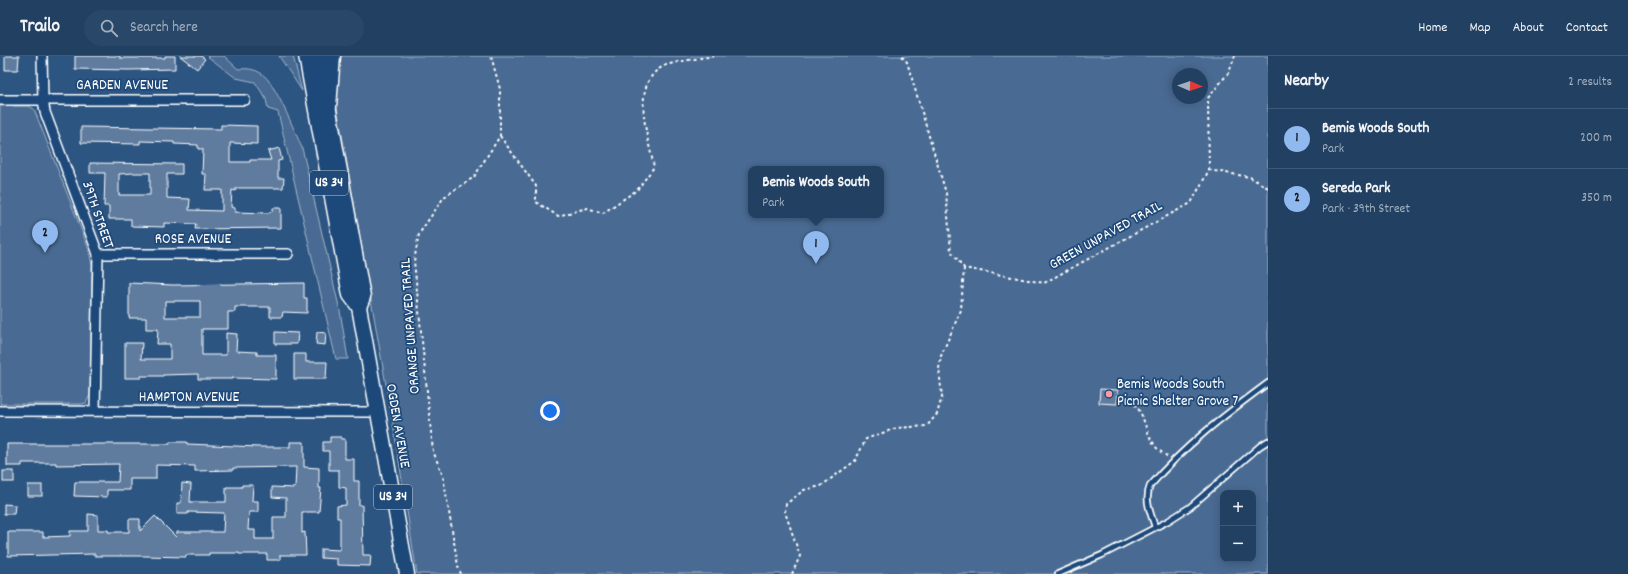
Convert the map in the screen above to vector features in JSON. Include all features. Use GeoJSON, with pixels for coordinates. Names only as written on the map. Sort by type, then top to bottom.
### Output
{"type":"FeatureCollection","features":[{"type":"Feature","properties":{"kind":"highway"},"geometry":{"type":"LineString","coordinates":[[328,106],[332,56]]}},
{"type":"Feature","properties":{"kind":"main road","name":"OGDEN AVENUE"},"geometry":{"type":"LineString","coordinates":[[306,56],[350,295],[359,307],[407,574]]}},
{"type":"Feature","properties":{"kind":"main road","name":"OGDEN AVENUE"},"geometry":{"type":"LineString","coordinates":[[319,56],[363,297],[359,307]]}},
{"type":"Feature","properties":{"kind":"street","name":"39TH STREET"},"geometry":{"type":"LineString","coordinates":[[42,56],[43,100],[45,112],[98,254],[95,411]]}},
{"type":"Feature","properties":{"kind":"street","name":"GARDEN AVENUE"},"geometry":{"type":"LineString","coordinates":[[0,100],[244,100]]}},
{"type":"Feature","properties":{"kind":"street","name":"ROSE AVENUE"},"geometry":{"type":"LineString","coordinates":[[98,254],[288,254]]}},
{"type":"Feature","properties":{"kind":"street","name":"HAMPTON AVENUE"},"geometry":{"type":"LineString","coordinates":[[0,411],[377,412]]}},
{"type":"Feature","properties":{"kind":"lane"},"geometry":{"type":"LineString","coordinates":[[1155,527],[1149,509],[1148,491],[1150,486],[1186,448],[1268,383]]}},
{"type":"Feature","properties":{"kind":"lane"},"geometry":{"type":"LineString","coordinates":[[1058,574],[1102,555],[1190,507],[1260,446],[1268,441]]}},
{"type":"Feature","properties":{"kind":"path"},"geometry":{"type":"LineString","coordinates":[[491,56],[500,89],[500,136],[536,186],[536,202],[558,216],[587,208],[603,213],[637,190],[654,168],[642,107],[648,79],[663,66],[714,56]]}},
{"type":"Feature","properties":{"kind":"path"},"geometry":{"type":"LineString","coordinates":[[792,574],[800,556],[785,512],[786,504],[804,490],[821,486],[855,461],[866,440],[896,428],[927,426],[937,414],[942,397],[939,369],[940,356],[961,310],[964,268],[951,251],[946,193],[907,62],[902,56]]}},
{"type":"Feature","properties":{"kind":"path"},"geometry":{"type":"LineString","coordinates":[[1235,56],[1229,72],[1208,98],[1208,170],[1250,177],[1268,188]]}},
{"type":"Feature","properties":{"kind":"path","name":"ORANGE UNPAVED TRAIL"},"geometry":{"type":"LineString","coordinates":[[461,574],[458,566],[444,476],[433,451],[414,261],[419,234],[444,197],[474,176],[500,136]]}},
{"type":"Feature","properties":{"kind":"path","name":"GREEN UNPAVED TRAIL"},"geometry":{"type":"LineString","coordinates":[[964,268],[1044,283],[1191,203],[1208,170]]}},
{"type":"Feature","properties":{"kind":"path"},"geometry":{"type":"LineString","coordinates":[[1118,397],[1124,398],[1135,404],[1143,414],[1149,436],[1154,445],[1158,450],[1173,460]]}},
{"type":"Feature","properties":{"kind":"shaded area"},"geometry":{"type":"Polygon","coordinates":[[[207,56],[224,56],[238,69],[251,69],[262,74],[273,87],[290,120],[302,148],[340,311],[348,359],[336,359],[278,112],[268,109],[266,99],[255,82],[236,78],[207,56]]]}},
{"type":"Feature","properties":{"kind":"shaded area"},"geometry":{"type":"Polygon","coordinates":[[[279,56],[293,56],[302,91],[279,56]]]}},
{"type":"Feature","properties":{"kind":"shaded area"},"geometry":{"type":"Polygon","coordinates":[[[328,56],[1268,56],[1268,574],[417,574],[394,430],[328,56]]]}},
{"type":"Feature","properties":{"kind":"shaded area"},"geometry":{"type":"Polygon","coordinates":[[[0,106],[29,106],[34,109],[88,247],[92,265],[90,395],[86,403],[0,404],[0,106]]]}},
{"type":"Feature","properties":{"kind":"building"},"geometry":{"type":"Polygon","coordinates":[[[5,56],[19,56],[18,70],[5,70],[5,56]]]}},
{"type":"Feature","properties":{"kind":"building"},"geometry":{"type":"Polygon","coordinates":[[[75,56],[165,58],[165,56],[175,56],[175,69],[75,69],[75,56]]]}},
{"type":"Feature","properties":{"kind":"building"},"geometry":{"type":"Polygon","coordinates":[[[180,56],[201,56],[205,59],[197,69],[180,56]]]}},
{"type":"Feature","properties":{"kind":"building"},"geometry":{"type":"Polygon","coordinates":[[[221,125],[257,126],[257,144],[230,143],[230,162],[271,160],[268,151],[279,148],[282,160],[278,161],[278,178],[284,178],[283,188],[236,188],[236,191],[232,190],[231,207],[235,208],[235,212],[269,213],[273,211],[273,208],[281,208],[281,228],[195,229],[196,224],[164,223],[164,227],[131,226],[131,219],[109,219],[109,206],[104,206],[105,173],[90,173],[90,163],[182,164],[182,174],[167,174],[167,198],[190,199],[189,210],[222,211],[222,190],[205,190],[206,174],[202,174],[203,149],[198,149],[198,145],[174,144],[174,142],[140,141],[140,144],[81,143],[81,127],[221,129],[221,125]],[[150,173],[119,174],[119,195],[150,195],[150,173]]]}},
{"type":"Feature","properties":{"kind":"building"},"geometry":{"type":"Polygon","coordinates":[[[129,283],[173,285],[304,283],[304,298],[307,298],[307,313],[283,312],[282,317],[270,317],[270,307],[235,307],[235,312],[228,312],[228,329],[202,329],[202,355],[226,355],[226,333],[237,334],[236,351],[257,352],[257,355],[276,355],[276,379],[198,379],[198,374],[125,378],[125,343],[142,343],[141,359],[170,359],[170,344],[157,344],[158,329],[146,329],[146,318],[129,318],[129,283]],[[165,301],[165,317],[200,317],[200,301],[165,301]]]}},
{"type":"Feature","properties":{"kind":"building"},"geometry":{"type":"Polygon","coordinates":[[[275,332],[298,333],[297,344],[275,344],[275,332]]]}},
{"type":"Feature","properties":{"kind":"building"},"geometry":{"type":"Polygon","coordinates":[[[317,332],[326,333],[325,345],[316,344],[317,332]]]}},
{"type":"Feature","properties":{"kind":"building"},"geometry":{"type":"Polygon","coordinates":[[[294,354],[306,354],[306,362],[327,362],[326,379],[294,379],[294,354]]]}},
{"type":"Feature","properties":{"kind":"building","name":"Bemis Woods South Picnic Shelter Grove 7"},"geometry":{"type":"Polygon","coordinates":[[[1100,389],[1118,390],[1117,404],[1099,403],[1100,389]]]}},
{"type":"Feature","properties":{"kind":"building"},"geometry":{"type":"Polygon","coordinates":[[[330,437],[341,437],[341,439],[345,439],[345,459],[354,459],[354,481],[359,481],[359,505],[362,505],[363,555],[371,555],[370,566],[337,565],[337,559],[321,558],[321,549],[340,550],[340,518],[337,518],[337,506],[346,505],[346,488],[339,487],[339,470],[329,470],[329,451],[323,451],[323,442],[330,442],[330,437]]]}},
{"type":"Feature","properties":{"kind":"building"},"geometry":{"type":"Polygon","coordinates":[[[170,442],[259,447],[290,447],[290,442],[304,442],[304,467],[319,468],[319,488],[321,488],[319,512],[302,512],[302,533],[305,532],[306,555],[280,555],[280,560],[267,560],[267,554],[239,553],[209,553],[209,555],[186,555],[186,557],[95,556],[95,554],[8,556],[8,532],[43,532],[43,537],[70,536],[70,531],[88,531],[88,514],[98,515],[98,530],[108,530],[108,532],[129,532],[129,519],[140,519],[140,531],[155,516],[176,537],[177,532],[223,532],[224,513],[188,512],[188,514],[177,514],[177,503],[181,503],[182,483],[191,484],[190,502],[226,502],[226,487],[253,485],[252,501],[258,501],[258,512],[249,512],[248,530],[255,530],[255,539],[273,539],[273,517],[286,517],[286,498],[272,497],[272,487],[295,488],[296,467],[233,468],[233,470],[195,471],[195,466],[156,465],[156,479],[130,479],[130,490],[107,490],[107,497],[74,496],[75,482],[118,482],[119,464],[56,465],[56,463],[22,463],[22,466],[7,466],[7,444],[170,444],[170,442]]]}},
{"type":"Feature","properties":{"kind":"building"},"geometry":{"type":"Polygon","coordinates":[[[3,471],[14,471],[14,482],[3,482],[3,471]]]}},
{"type":"Feature","properties":{"kind":"building"},"geometry":{"type":"Polygon","coordinates":[[[28,485],[42,485],[42,496],[28,496],[28,485]]]}},
{"type":"Feature","properties":{"kind":"building"},"geometry":{"type":"Polygon","coordinates":[[[4,504],[15,505],[14,514],[4,514],[4,504]]]}},
{"type":"Feature","properties":{"kind":"place","name":"Sereda Park"},"geometry":{"type":"Point","coordinates":[45,253]}},
{"type":"Feature","properties":{"kind":"place","name":"Bemis Woods South"},"geometry":{"type":"Point","coordinates":[816,264]}},
{"type":"Feature","properties":{"kind":"place","name":"Bemis Woods South Picnic Shelter Grove 7"},"geometry":{"type":"Point","coordinates":[1109,394]}}]}
